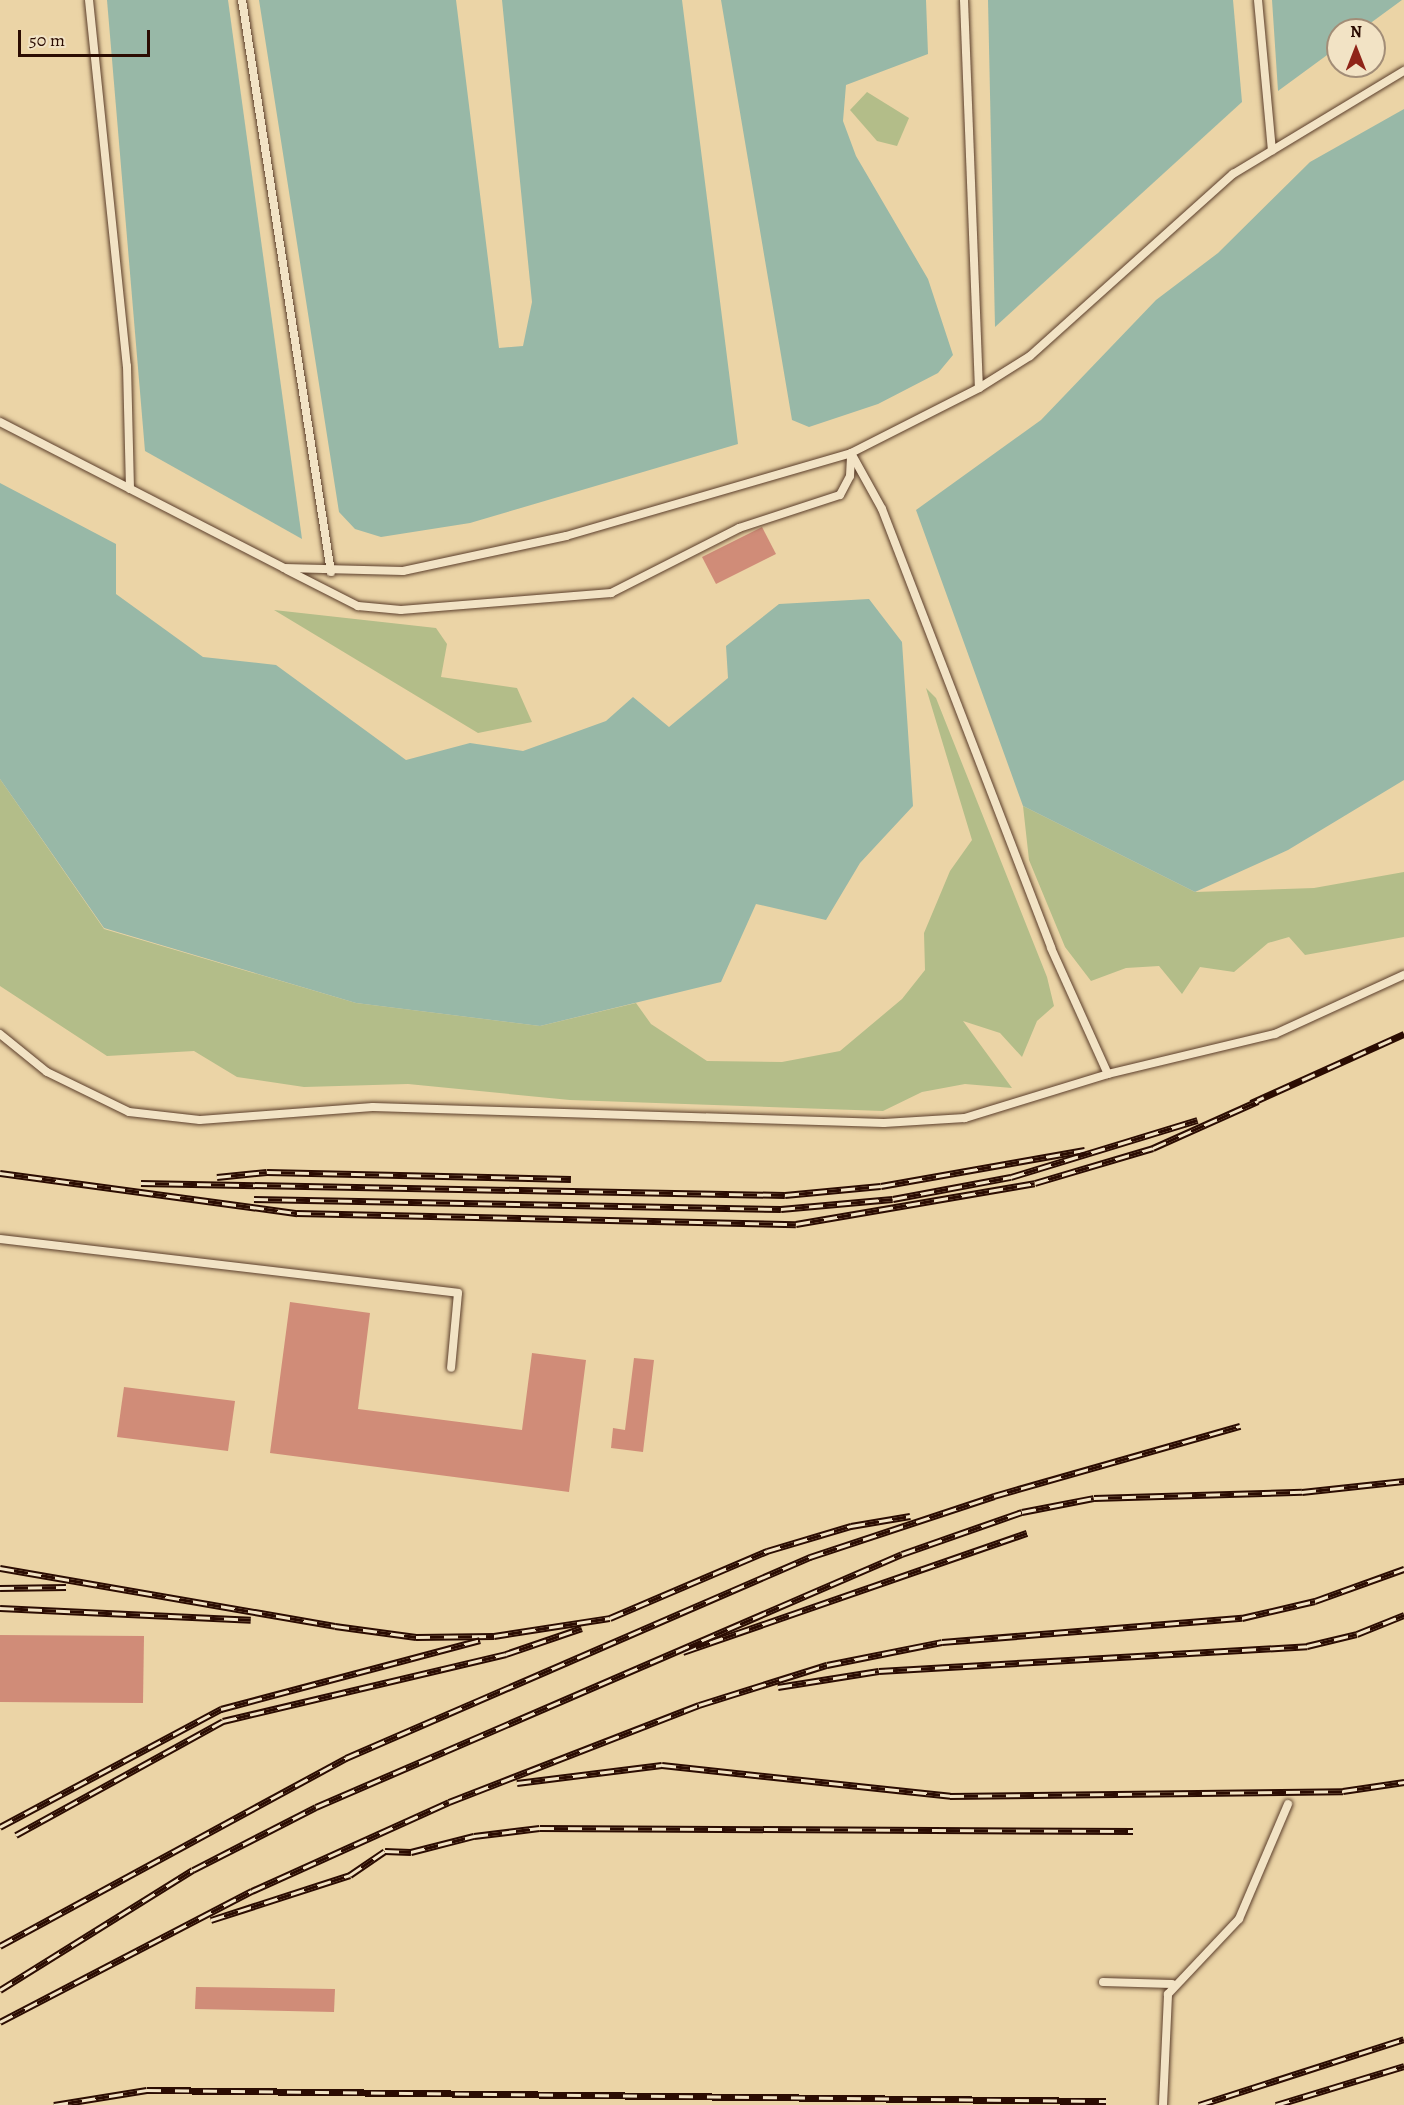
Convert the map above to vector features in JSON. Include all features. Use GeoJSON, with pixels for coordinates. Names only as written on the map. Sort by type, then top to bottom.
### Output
{"type":"FeatureCollection","features":[{"type":"Feature","properties":{"kind":"lane"},"geometry":{"type":"LineString","coordinates":[[89,0],[127,366],[130,489]]}},
{"type":"Feature","properties":{"kind":"lane"},"geometry":{"type":"LineString","coordinates":[[242,0],[331,572]]}},
{"type":"Feature","properties":{"kind":"lane"},"geometry":{"type":"LineString","coordinates":[[964,0],[979,388]]}},
{"type":"Feature","properties":{"kind":"lane"},"geometry":{"type":"LineString","coordinates":[[1258,0],[1272,150]]}},
{"type":"Feature","properties":{"kind":"lane"},"geometry":{"type":"LineString","coordinates":[[284,568],[331,572],[403,570],[566,536],[851,453],[979,388],[1030,356],[1187,211],[1272,150],[1404,71]]}},
{"type":"Feature","properties":{"kind":"lane"},"geometry":{"type":"LineString","coordinates":[[0,422],[358,606],[401,610],[611,593],[739,528],[840,495],[850,476],[851,453]]}},
{"type":"Feature","properties":{"kind":"lane"},"geometry":{"type":"LineString","coordinates":[[851,453],[882,509],[1051,948],[1108,1074]]}},
{"type":"Feature","properties":{"kind":"lane"},"geometry":{"type":"LineString","coordinates":[[0,1034],[47,1071],[129,1112],[200,1120],[373,1107],[884,1123],[965,1118],[1108,1074],[1275,1034],[1404,975]]}},
{"type":"Feature","properties":{"kind":"lane"},"geometry":{"type":"LineString","coordinates":[[0,1239],[458,1293],[451,1368]]}},
{"type":"Feature","properties":{"kind":"lane"},"geometry":{"type":"LineString","coordinates":[[1163,2105],[1166,2005],[1172,1984],[1239,1919],[1288,1804]]}},
{"type":"Feature","properties":{"kind":"lane"},"geometry":{"type":"LineString","coordinates":[[1103,1982],[1172,1984]]}},
{"type":"Feature","properties":{"kind":"green space"},"geometry":{"type":"Polygon","coordinates":[[[867,92],[909,118],[897,146],[877,141],[850,110],[867,92]]]}},
{"type":"Feature","properties":{"kind":"green space"},"geometry":{"type":"Polygon","coordinates":[[[274,610],[436,628],[447,644],[441,677],[517,688],[532,722],[478,733],[274,610]]]}},
{"type":"Feature","properties":{"kind":"green space"},"geometry":{"type":"Polygon","coordinates":[[[926,688],[936,698],[1047,977],[1054,1006],[1037,1021],[1022,1057],[1000,1033],[963,1021],[1012,1088],[965,1084],[922,1092],[883,1111],[570,1100],[408,1084],[304,1087],[237,1077],[194,1051],[107,1056],[0,986],[0,779],[104,929],[356,1003],[540,1026],[636,1003],[651,1024],[707,1061],[782,1062],[840,1051],[902,999],[925,970],[924,933],[950,871],[972,840],[926,688]]]}},
{"type":"Feature","properties":{"kind":"green space"},"geometry":{"type":"Polygon","coordinates":[[[1023,806],[1195,892],[1314,888],[1404,872],[1404,937],[1305,955],[1289,937],[1268,943],[1234,972],[1200,967],[1182,994],[1159,966],[1126,968],[1091,981],[1065,947],[1029,860],[1023,806]]]}},
{"type":"Feature","properties":{"kind":"shaded area"},"geometry":{"type":"Polygon","coordinates":[[[107,0],[228,0],[302,539],[145,451],[107,0]]]}},
{"type":"Feature","properties":{"kind":"shaded area"},"geometry":{"type":"Polygon","coordinates":[[[259,0],[456,0],[499,348],[523,346],[532,302],[502,0],[682,0],[738,444],[470,523],[381,537],[355,529],[339,512],[259,0]]]}},
{"type":"Feature","properties":{"kind":"shaded area"},"geometry":{"type":"Polygon","coordinates":[[[721,0],[926,0],[928,54],[846,85],[843,121],[856,156],[928,279],[953,355],[938,373],[878,404],[809,427],[792,420],[721,0]]]}},
{"type":"Feature","properties":{"kind":"shaded area"},"geometry":{"type":"Polygon","coordinates":[[[988,0],[1233,0],[1242,102],[995,327],[988,0]]]}},
{"type":"Feature","properties":{"kind":"shaded area"},"geometry":{"type":"Polygon","coordinates":[[[1272,0],[1402,0],[1377,18],[1326,18],[1326,56],[1278,91],[1272,0]]]}},
{"type":"Feature","properties":{"kind":"shaded area"},"geometry":{"type":"Polygon","coordinates":[[[1404,109],[1404,780],[1288,850],[1195,892],[1023,806],[916,510],[1041,420],[1156,300],[1218,253],[1310,162],[1404,109]]]}},
{"type":"Feature","properties":{"kind":"shaded area"},"geometry":{"type":"Polygon","coordinates":[[[0,483],[116,544],[116,594],[203,657],[276,665],[406,760],[470,743],[523,751],[606,721],[633,697],[669,727],[728,678],[726,646],[779,604],[869,599],[902,642],[913,806],[860,863],[826,920],[756,904],[721,982],[540,1026],[356,1003],[104,928],[0,779],[0,483]]]}},
{"type":"Feature","properties":{"kind":"building"},"geometry":{"type":"Polygon","coordinates":[[[762,527],[776,554],[716,584],[702,557],[762,527]]]}},
{"type":"Feature","properties":{"kind":"building"},"geometry":{"type":"Polygon","coordinates":[[[290,1302],[370,1313],[358,1409],[522,1430],[532,1353],[586,1360],[569,1492],[270,1453],[290,1302]]]}},
{"type":"Feature","properties":{"kind":"building"},"geometry":{"type":"Polygon","coordinates":[[[634,1358],[654,1360],[643,1452],[611,1448],[613,1428],[625,1430],[634,1358]]]}},
{"type":"Feature","properties":{"kind":"building"},"geometry":{"type":"Polygon","coordinates":[[[124,1387],[235,1401],[228,1451],[117,1437],[124,1387]]]}},
{"type":"Feature","properties":{"kind":"building"},"geometry":{"type":"Polygon","coordinates":[[[0,1635],[144,1636],[143,1703],[0,1702],[0,1635]]]}},
{"type":"Feature","properties":{"kind":"building"},"geometry":{"type":"Polygon","coordinates":[[[196,1987],[335,1989],[334,2012],[195,2009],[196,1987]]]}},
{"type":"Feature","properties":{"kind":"railway"},"geometry":{"type":"LineString","coordinates":[[1251,1103],[1404,1034]]}},
{"type":"Feature","properties":{"kind":"railway"},"geometry":{"type":"LineString","coordinates":[[0,1173],[297,1213],[796,1224],[1035,1183],[1153,1148],[1258,1101]]}},
{"type":"Feature","properties":{"kind":"railway"},"geometry":{"type":"LineString","coordinates":[[254,1199],[781,1209],[893,1199],[1011,1177],[1197,1120]]}},
{"type":"Feature","properties":{"kind":"railway"},"geometry":{"type":"LineString","coordinates":[[141,1183],[785,1195],[881,1186],[1085,1150]]}},
{"type":"Feature","properties":{"kind":"railway"},"geometry":{"type":"LineString","coordinates":[[217,1177],[267,1172],[571,1179]]}},
{"type":"Feature","properties":{"kind":"railway"},"geometry":{"type":"LineString","coordinates":[[0,1946],[346,1758],[810,1557],[994,1496],[1240,1426]]}},
{"type":"Feature","properties":{"kind":"railway"},"geometry":{"type":"LineString","coordinates":[[0,1990],[193,1870],[316,1807],[902,1554],[1022,1512],[1094,1498],[1302,1492],[1404,1481]]}},
{"type":"Feature","properties":{"kind":"railway"},"geometry":{"type":"LineString","coordinates":[[0,1568],[335,1626],[416,1637],[494,1636],[610,1618],[767,1551],[851,1526],[910,1516]]}},
{"type":"Feature","properties":{"kind":"railway"},"geometry":{"type":"LineString","coordinates":[[683,1652],[1027,1533]]}},
{"type":"Feature","properties":{"kind":"railway"},"geometry":{"type":"LineString","coordinates":[[0,2022],[252,1891],[449,1802],[699,1705],[827,1665],[942,1642],[1242,1618],[1315,1601],[1404,1569]]}},
{"type":"Feature","properties":{"kind":"railway"},"geometry":{"type":"LineString","coordinates":[[0,1588],[66,1587]]}},
{"type":"Feature","properties":{"kind":"railway"},"geometry":{"type":"LineString","coordinates":[[0,1608],[251,1620]]}},
{"type":"Feature","properties":{"kind":"railway"},"geometry":{"type":"LineString","coordinates":[[778,1687],[879,1671],[1307,1646],[1357,1634],[1404,1615]]}},
{"type":"Feature","properties":{"kind":"railway"},"geometry":{"type":"LineString","coordinates":[[16,1835],[223,1721],[506,1654],[582,1628]]}},
{"type":"Feature","properties":{"kind":"railway"},"geometry":{"type":"LineString","coordinates":[[0,1827],[221,1709],[480,1640]]}},
{"type":"Feature","properties":{"kind":"railway"},"geometry":{"type":"LineString","coordinates":[[517,1783],[662,1765],[950,1796],[1343,1791],[1404,1782]]}},
{"type":"Feature","properties":{"kind":"railway"},"geometry":{"type":"LineString","coordinates":[[211,1920],[350,1875],[385,1851],[411,1852],[474,1836],[540,1828],[1133,1831]]}},
{"type":"Feature","properties":{"kind":"railway"},"geometry":{"type":"LineString","coordinates":[[1199,2105],[1404,2039]]}},
{"type":"Feature","properties":{"kind":"railway"},"geometry":{"type":"LineString","coordinates":[[1276,2105],[1404,2066]]}},
{"type":"Feature","properties":{"kind":"railway"},"geometry":{"type":"LineString","coordinates":[[54,2105],[147,2090],[1106,2101]]}}]}
